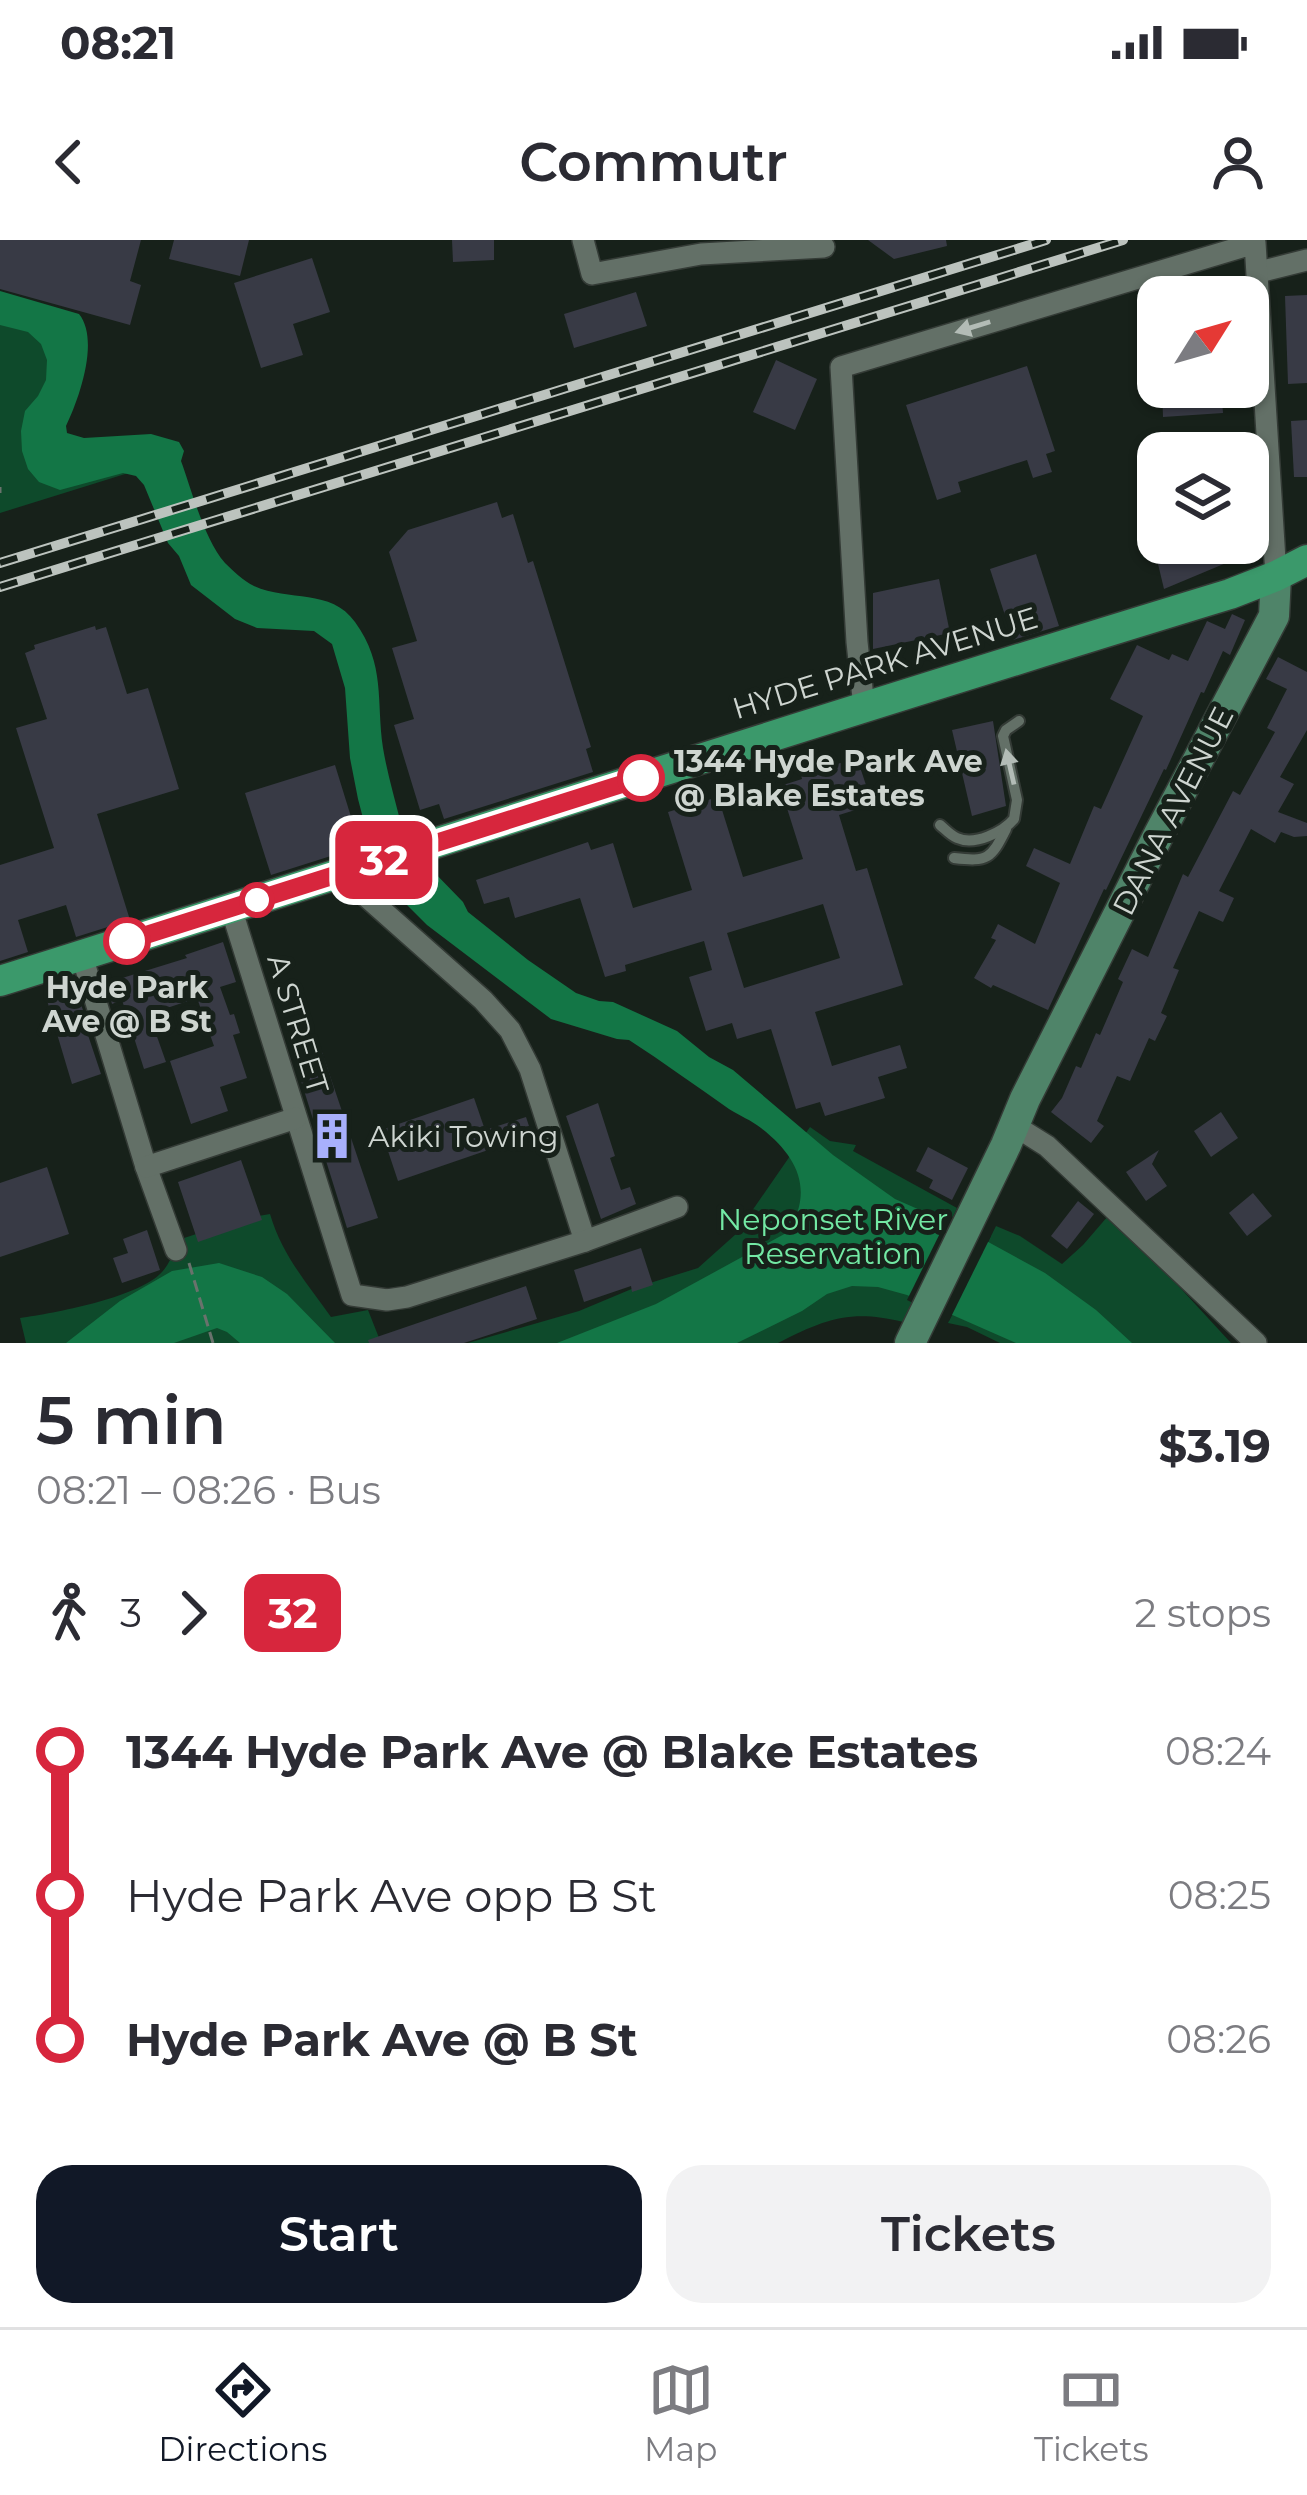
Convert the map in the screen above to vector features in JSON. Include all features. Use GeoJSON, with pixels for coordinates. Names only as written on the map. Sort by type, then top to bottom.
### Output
{"type":"FeatureCollection","features":[{"type":"Feature","properties":{"kind":"main road","name":"HYDE PARK AVENUE"},"geometry":{"type":"LineString","coordinates":[[0,981],[1230,594],[1307,560]]}},
{"type":"Feature","properties":{"kind":"street"},"geometry":{"type":"LineString","coordinates":[[583,240],[592,274],[701,254],[824,247]]}},
{"type":"Feature","properties":{"kind":"street"},"geometry":{"type":"LineString","coordinates":[[864,707],[841,368],[1255,243]]}},
{"type":"Feature","properties":{"kind":"street","name":"DANA AVENUE"},"geometry":{"type":"LineString","coordinates":[[916,1329],[1025,1100],[1274,616],[1276,576],[1255,243]]}},
{"type":"Feature","properties":{"kind":"street"},"geometry":{"type":"LineString","coordinates":[[1259,272],[1307,260]]}},
{"type":"Feature","properties":{"kind":"street"},"geometry":{"type":"LineString","coordinates":[[353,870],[509,1030],[530,1069],[585,1240],[677,1207]]}},
{"type":"Feature","properties":{"kind":"street","name":"A STREET"},"geometry":{"type":"LineString","coordinates":[[230,908],[352,1295],[387,1300],[406,1297],[585,1240]]}},
{"type":"Feature","properties":{"kind":"street"},"geometry":{"type":"LineString","coordinates":[[82,956],[146,1167],[182,1253]]}},
{"type":"Feature","properties":{"kind":"street"},"geometry":{"type":"LineString","coordinates":[[146,1167],[296,1118]]}},
{"type":"Feature","properties":{"kind":"street"},"geometry":{"type":"LineString","coordinates":[[1015,1126],[1047,1147],[1256,1343]]}},
{"type":"Feature","properties":{"kind":"lane"},"geometry":{"type":"LineString","coordinates":[[954,858],[991,855],[1018,808],[1003,736],[1019,721]]}},
{"type":"Feature","properties":{"kind":"lane"},"geometry":{"type":"LineString","coordinates":[[940,825],[964,840],[1007,827]]}},
{"type":"Feature","properties":{"kind":"path"},"geometry":{"type":"LineString","coordinates":[[182,1253],[212,1341]]}},
{"type":"Feature","properties":{"kind":"green space"},"geometry":{"type":"Polygon","coordinates":[[[0,320],[38,334],[52,357],[55,369],[29,416],[138,470],[0,513],[0,320]]]}},
{"type":"Feature","properties":{"kind":"green space","name":"Neponset River Reservation"},"geometry":{"type":"Polygon","coordinates":[[[810,1127],[830,1141],[856,1145],[853,1151],[957,1208],[903,1322],[868,1316],[839,1319],[778,1343],[468,1343],[579,1311],[698,1268],[736,1234],[810,1127]]]}},
{"type":"Feature","properties":{"kind":"green space"},"geometry":{"type":"Polygon","coordinates":[[[270,1214],[288,1256],[331,1317],[368,1310],[381,1343],[26,1343],[20,1318],[132,1290],[163,1270],[178,1240],[270,1214]]]}},
{"type":"Feature","properties":{"kind":"green space","name":"Neponset River Reservation"},"geometry":{"type":"Polygon","coordinates":[[[1108,1216],[1231,1343],[1000,1343],[948,1323],[996,1226],[1062,1264],[1108,1216]]]}},
{"type":"Feature","properties":{"kind":"shaded area"},"geometry":{"type":"Polygon","coordinates":[[[0,291],[79,314],[85,325],[88,354],[67,433],[84,438],[151,434],[179,442],[199,514],[225,563],[254,586],[334,604],[355,622],[376,668],[383,748],[400,820],[410,819],[430,868],[468,912],[576,993],[613,1002],[677,1031],[895,1199],[1045,1273],[1132,1343],[1016,1343],[907,1295],[852,1286],[827,1294],[737,1343],[557,1343],[656,1304],[788,1232],[800,1202],[793,1163],[761,1128],[629,1040],[551,1019],[427,925],[389,887],[370,845],[358,799],[345,688],[332,644],[314,631],[257,628],[235,619],[191,585],[136,476],[123,473],[60,490],[39,482],[28,469],[21,431],[25,411],[46,380],[47,360],[41,344],[28,332],[0,325],[0,291]]]}},
{"type":"Feature","properties":{"kind":"shaded area"},"geometry":{"type":"Polygon","coordinates":[[[219,1263],[262,1277],[287,1294],[335,1343],[240,1343],[217,1328],[174,1343],[66,1343],[120,1301],[172,1271],[219,1263]]]}},
{"type":"Feature","properties":{"kind":"pier"},"geometry":{"type":"Polygon","coordinates":[[[949,1215],[991,1236],[949,1321],[907,1300],[949,1215]]]}},
{"type":"Feature","properties":{"kind":"building"},"geometry":{"type":"Polygon","coordinates":[[[0,240],[141,240],[130,281],[141,285],[130,325],[0,289],[0,240]]]}},
{"type":"Feature","properties":{"kind":"building"},"geometry":{"type":"Polygon","coordinates":[[[174,240],[249,240],[240,276],[169,259],[174,240]]]}},
{"type":"Feature","properties":{"kind":"building"},"geometry":{"type":"Polygon","coordinates":[[[452,240],[494,240],[494,260],[453,262],[452,240]]]}},
{"type":"Feature","properties":{"kind":"building"},"geometry":{"type":"Polygon","coordinates":[[[868,240],[946,240],[947,246],[894,259],[868,240]]]}},
{"type":"Feature","properties":{"kind":"building"},"geometry":{"type":"Polygon","coordinates":[[[312,258],[330,312],[293,324],[303,355],[261,368],[234,283],[312,258]]]}},
{"type":"Feature","properties":{"kind":"building"},"geometry":{"type":"Polygon","coordinates":[[[636,292],[647,326],[574,348],[564,314],[636,292]]]}},
{"type":"Feature","properties":{"kind":"building"},"geometry":{"type":"Polygon","coordinates":[[[1307,295],[1307,383],[1288,384],[1285,296],[1307,295]]]}},
{"type":"Feature","properties":{"kind":"building"},"geometry":{"type":"Polygon","coordinates":[[[776,360],[817,379],[795,430],[753,412],[776,360]]]}},
{"type":"Feature","properties":{"kind":"building"},"geometry":{"type":"Polygon","coordinates":[[[1027,366],[1055,451],[1046,454],[1052,472],[1033,478],[1027,460],[958,482],[961,492],[937,500],[906,405],[1027,366]]]}},
{"type":"Feature","properties":{"kind":"building"},"geometry":{"type":"Polygon","coordinates":[[[1163,408],[1223,408],[1223,413],[1163,417],[1163,408]]]}},
{"type":"Feature","properties":{"kind":"building"},"geometry":{"type":"Polygon","coordinates":[[[1307,420],[1307,477],[1294,477],[1291,421],[1307,420]]]}},
{"type":"Feature","properties":{"kind":"building"},"geometry":{"type":"Polygon","coordinates":[[[497,502],[502,518],[513,514],[528,563],[533,561],[591,747],[586,749],[593,772],[444,819],[439,804],[420,810],[394,725],[414,719],[392,648],[417,641],[389,552],[408,530],[497,502]]]}},
{"type":"Feature","properties":{"kind":"building"},"geometry":{"type":"Polygon","coordinates":[[[1036,554],[1059,626],[1013,640],[990,569],[1036,554]]]}},
{"type":"Feature","properties":{"kind":"building"},"geometry":{"type":"Polygon","coordinates":[[[1158,564],[1224,564],[1164,589],[1158,564]]]}},
{"type":"Feature","properties":{"kind":"building"},"geometry":{"type":"Polygon","coordinates":[[[939,579],[950,633],[873,649],[873,593],[939,579]]]}},
{"type":"Feature","properties":{"kind":"building"},"geometry":{"type":"Polygon","coordinates":[[[1232,614],[1245,620],[1230,655],[1223,651],[1201,692],[1048,1010],[974,978],[996,940],[991,938],[998,924],[1035,944],[1060,883],[1026,866],[1034,848],[1070,864],[1094,806],[1101,809],[1143,716],[1110,699],[1137,645],[1169,660],[1172,654],[1188,661],[1207,621],[1225,629],[1232,614]]]}},
{"type":"Feature","properties":{"kind":"building"},"geometry":{"type":"Polygon","coordinates":[[[95,626],[96,630],[106,627],[127,694],[148,688],[179,789],[97,814],[130,920],[76,937],[66,905],[18,920],[28,952],[0,961],[0,865],[54,848],[16,728],[47,719],[25,653],[35,649],[34,645],[95,626]]]}},
{"type":"Feature","properties":{"kind":"building"},"geometry":{"type":"Polygon","coordinates":[[[1278,657],[1307,672],[1307,730],[1280,777],[1294,784],[1278,812],[1307,823],[1307,836],[1281,832],[1275,843],[1251,829],[1219,891],[1234,898],[1223,922],[1199,911],[1173,968],[1179,970],[1161,1013],[1167,1016],[1155,1041],[1149,1038],[1130,1081],[1117,1076],[1097,1121],[1104,1126],[1091,1143],[1051,1112],[1076,1066],[1081,1068],[1096,1033],[1100,1035],[1132,949],[1148,957],[1183,874],[1188,877],[1233,791],[1240,795],[1275,732],[1267,728],[1287,689],[1266,679],[1278,657]]]}},
{"type":"Feature","properties":{"kind":"building"},"geometry":{"type":"Polygon","coordinates":[[[993,721],[1006,806],[972,816],[952,730],[993,721]]]}},
{"type":"Feature","properties":{"kind":"building"},"geometry":{"type":"Polygon","coordinates":[[[857,758],[866,785],[859,787],[865,807],[839,815],[856,871],[867,868],[903,985],[815,1012],[832,1066],[900,1045],[907,1068],[878,1077],[885,1098],[825,1116],[820,1102],[796,1109],[771,1029],[737,1039],[732,1023],[706,1031],[689,977],[712,970],[704,941],[625,965],[626,971],[605,977],[580,898],[515,918],[509,897],[484,904],[476,880],[588,842],[591,850],[613,843],[633,908],[692,890],[668,812],[718,797],[743,877],[803,859],[780,786],[802,779],[801,775],[857,758]],[[823,904],[727,933],[744,988],[840,958],[823,904]]]}},
{"type":"Feature","properties":{"kind":"building"},"geometry":{"type":"Polygon","coordinates":[[[335,765],[356,848],[271,875],[245,793],[335,765]]]}},
{"type":"Feature","properties":{"kind":"building"},"geometry":{"type":"Polygon","coordinates":[[[223,942],[236,982],[220,987],[240,1033],[233,1035],[247,1078],[220,1087],[228,1111],[191,1124],[170,1061],[214,1046],[197,998],[149,1014],[166,1062],[144,1069],[122,1000],[112,1004],[106,983],[223,942]]]}},
{"type":"Feature","properties":{"kind":"building"},"geometry":{"type":"Polygon","coordinates":[[[72,988],[101,1074],[72,1084],[46,997],[72,988]]]}},
{"type":"Feature","properties":{"kind":"building","name":"Akiki Towing"},"geometry":{"type":"Polygon","coordinates":[[[319,1043],[378,1218],[347,1228],[292,1052],[319,1043]]]}},
{"type":"Feature","properties":{"kind":"building"},"geometry":{"type":"Polygon","coordinates":[[[474,1098],[485,1130],[526,1117],[532,1135],[398,1181],[381,1130],[474,1098]]]}},
{"type":"Feature","properties":{"kind":"building"},"geometry":{"type":"Polygon","coordinates":[[[598,1103],[621,1190],[630,1187],[636,1204],[601,1219],[566,1116],[598,1103]]]}},
{"type":"Feature","properties":{"kind":"building"},"geometry":{"type":"Polygon","coordinates":[[[1221,1112],[1238,1138],[1211,1157],[1194,1131],[1221,1112]]]}},
{"type":"Feature","properties":{"kind":"building"},"geometry":{"type":"Polygon","coordinates":[[[928,1147],[968,1168],[952,1200],[929,1188],[933,1180],[916,1171],[928,1147]]]}},
{"type":"Feature","properties":{"kind":"building"},"geometry":{"type":"Polygon","coordinates":[[[1159,1150],[1152,1164],[1167,1186],[1146,1201],[1126,1172],[1159,1150]]]}},
{"type":"Feature","properties":{"kind":"building"},"geometry":{"type":"Polygon","coordinates":[[[241,1160],[262,1220],[198,1242],[178,1182],[241,1160]]]}},
{"type":"Feature","properties":{"kind":"building"},"geometry":{"type":"Polygon","coordinates":[[[47,1167],[69,1234],[0,1257],[0,1183],[47,1167]]]}},
{"type":"Feature","properties":{"kind":"building"},"geometry":{"type":"Polygon","coordinates":[[[1253,1193],[1272,1216],[1247,1236],[1229,1213],[1253,1193]]]}},
{"type":"Feature","properties":{"kind":"building"},"geometry":{"type":"Polygon","coordinates":[[[1078,1201],[1094,1214],[1067,1249],[1051,1236],[1078,1201]]]}},
{"type":"Feature","properties":{"kind":"building"},"geometry":{"type":"Polygon","coordinates":[[[147,1230],[160,1270],[122,1283],[113,1258],[128,1253],[123,1239],[147,1230]]]}},
{"type":"Feature","properties":{"kind":"building"},"geometry":{"type":"Polygon","coordinates":[[[641,1248],[653,1285],[632,1292],[631,1286],[584,1302],[574,1270],[641,1248]]]}},
{"type":"Feature","properties":{"kind":"building"},"geometry":{"type":"Polygon","coordinates":[[[526,1286],[537,1319],[464,1343],[369,1343],[368,1340],[526,1286]]]}},
{"type":"Feature","properties":{"kind":"railway"},"geometry":{"type":"LineString","coordinates":[[0,563],[1046,240]]}},
{"type":"Feature","properties":{"kind":"railway"},"geometry":{"type":"LineString","coordinates":[[0,587],[1123,240]]}},
{"type":"Feature","properties":{"kind":"bus line","name":"32"},"geometry":{"type":"LineString","coordinates":[[127,941],[641,778]]}},
{"type":"Feature","properties":{"kind":"place","name":"1344 Hyde Park Ave @ Blake Estates"},"geometry":{"type":"Point","coordinates":[641,778]}},
{"type":"Feature","properties":{"kind":"place","name":"Hyde Park Ave @ B St"},"geometry":{"type":"Point","coordinates":[127,941]}},
{"type":"Feature","properties":{"kind":"place","name":"Akiki Towing"},"geometry":{"type":"Point","coordinates":[332,1136]}}]}
